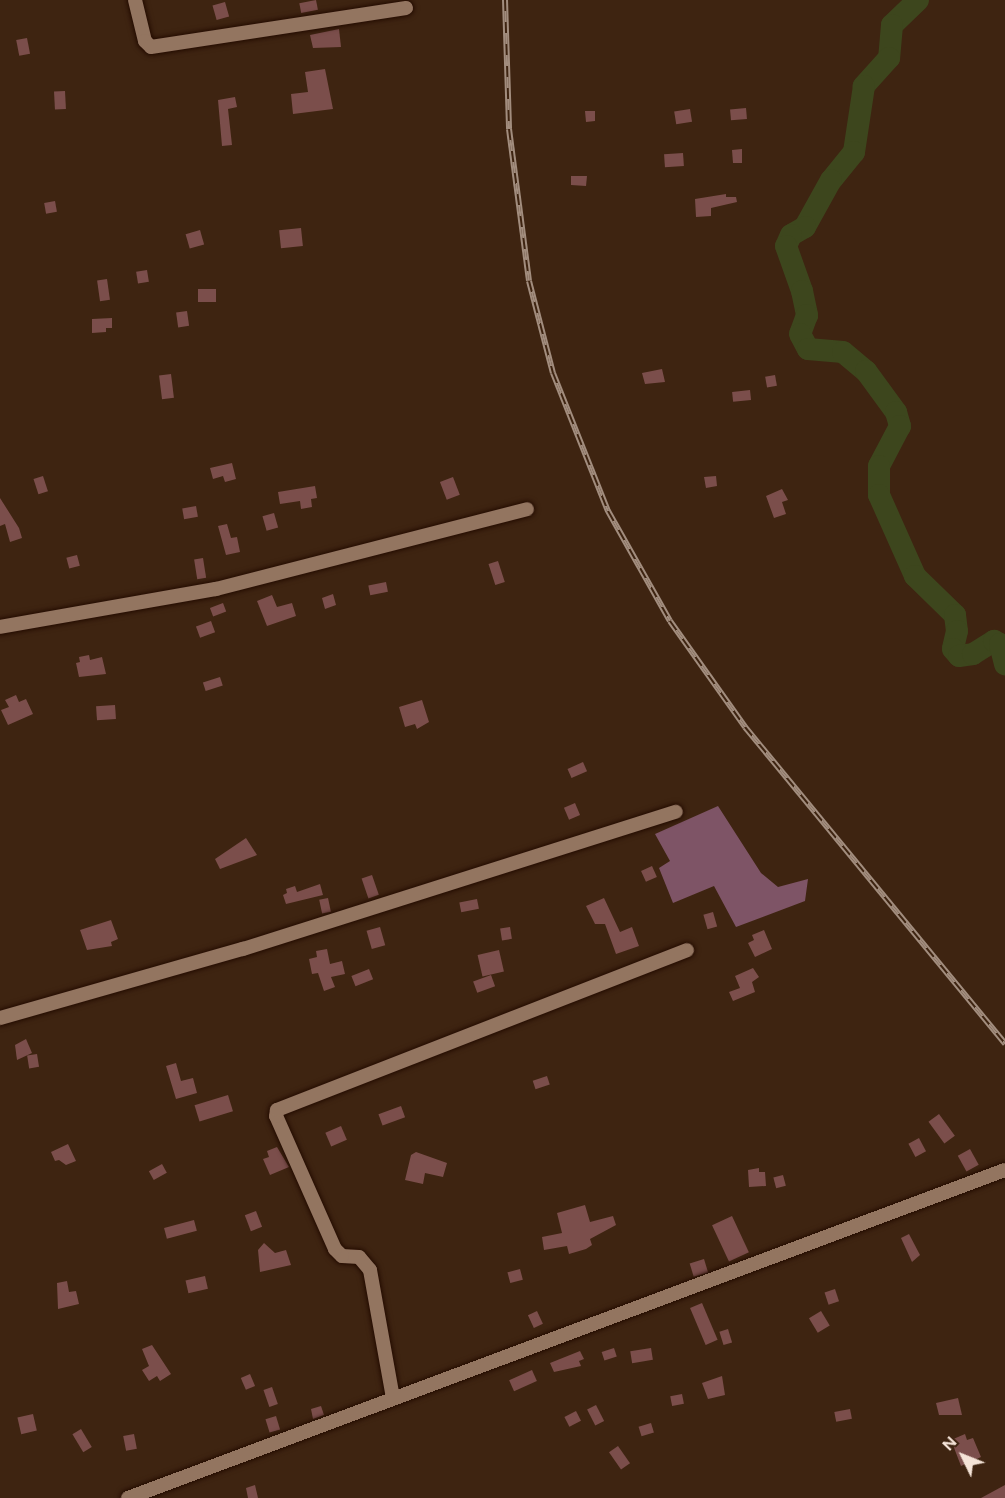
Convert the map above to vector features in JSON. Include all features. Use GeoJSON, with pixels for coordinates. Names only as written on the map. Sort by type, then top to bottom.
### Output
{"type":"FeatureCollection","features":[{"type":"Feature","properties":{"kind":"street"},"geometry":{"type":"LineString","coordinates":[[135,0],[146,41],[151,47],[406,8]]}},
{"type":"Feature","properties":{"kind":"street"},"geometry":{"type":"LineString","coordinates":[[0,627],[216,589],[527,509]]}},
{"type":"Feature","properties":{"kind":"street"},"geometry":{"type":"LineString","coordinates":[[0,1018],[243,949],[676,812]]}},
{"type":"Feature","properties":{"kind":"street"},"geometry":{"type":"LineString","coordinates":[[393,1398],[370,1269],[359,1257],[342,1256],[335,1249],[276,1116],[277,1110],[687,950]]}},
{"type":"Feature","properties":{"kind":"street"},"geometry":{"type":"LineString","coordinates":[[128,1498],[1005,1170]]}},
{"type":"Feature","properties":{"kind":"shaded area"},"geometry":{"type":"Polygon","coordinates":[[[718,806],[761,873],[778,887],[808,879],[805,901],[736,927],[714,886],[673,903],[659,868],[670,861],[655,834],[718,806]]]}},
{"type":"Feature","properties":{"kind":"building"},"geometry":{"type":"Polygon","coordinates":[[[316,0],[318,10],[301,13],[299,3],[316,0]]]}},
{"type":"Feature","properties":{"kind":"building"},"geometry":{"type":"Polygon","coordinates":[[[225,2],[229,16],[217,20],[213,6],[225,2]]]}},
{"type":"Feature","properties":{"kind":"building"},"geometry":{"type":"Polygon","coordinates":[[[339,29],[341,47],[313,48],[310,35],[339,29]]]}},
{"type":"Feature","properties":{"kind":"building"},"geometry":{"type":"Polygon","coordinates":[[[27,38],[30,54],[19,56],[16,40],[27,38]]]}},
{"type":"Feature","properties":{"kind":"building"},"geometry":{"type":"Polygon","coordinates":[[[325,69],[333,109],[293,114],[291,94],[308,92],[305,72],[325,69]]]}},
{"type":"Feature","properties":{"kind":"building"},"geometry":{"type":"Polygon","coordinates":[[[65,91],[66,109],[55,110],[54,92],[65,91]]]}},
{"type":"Feature","properties":{"kind":"building"},"geometry":{"type":"Polygon","coordinates":[[[235,97],[237,107],[228,109],[232,145],[222,146],[218,100],[235,97]]]}},
{"type":"Feature","properties":{"kind":"building"},"geometry":{"type":"Polygon","coordinates":[[[746,108],[747,119],[731,120],[730,109],[746,108]]]}},
{"type":"Feature","properties":{"kind":"building"},"geometry":{"type":"Polygon","coordinates":[[[690,109],[692,122],[676,124],[674,112],[690,109]]]}},
{"type":"Feature","properties":{"kind":"building"},"geometry":{"type":"Polygon","coordinates":[[[585,111],[595,111],[595,121],[586,122],[585,111]]]}},
{"type":"Feature","properties":{"kind":"building"},"geometry":{"type":"Polygon","coordinates":[[[742,149],[742,163],[733,163],[732,150],[742,149]]]}},
{"type":"Feature","properties":{"kind":"building"},"geometry":{"type":"Polygon","coordinates":[[[683,153],[684,166],[665,167],[664,154],[683,153]]]}},
{"type":"Feature","properties":{"kind":"building"},"geometry":{"type":"Polygon","coordinates":[[[571,176],[587,176],[586,186],[571,185],[571,176]]]}},
{"type":"Feature","properties":{"kind":"building"},"geometry":{"type":"Polygon","coordinates":[[[726,194],[726,197],[736,197],[737,202],[711,208],[711,216],[696,217],[695,199],[726,194]]]}},
{"type":"Feature","properties":{"kind":"building"},"geometry":{"type":"Polygon","coordinates":[[[55,201],[57,212],[46,214],[44,203],[55,201]]]}},
{"type":"Feature","properties":{"kind":"building"},"geometry":{"type":"Polygon","coordinates":[[[301,228],[303,246],[281,248],[279,230],[301,228]]]}},
{"type":"Feature","properties":{"kind":"building"},"geometry":{"type":"Polygon","coordinates":[[[200,230],[204,244],[190,249],[186,234],[200,230]]]}},
{"type":"Feature","properties":{"kind":"building"},"geometry":{"type":"Polygon","coordinates":[[[147,270],[149,282],[138,284],[136,272],[147,270]]]}},
{"type":"Feature","properties":{"kind":"building"},"geometry":{"type":"Polygon","coordinates":[[[107,279],[110,300],[100,301],[97,280],[107,279]]]}},
{"type":"Feature","properties":{"kind":"building"},"geometry":{"type":"Polygon","coordinates":[[[198,289],[216,289],[216,302],[198,302],[198,289]]]}},
{"type":"Feature","properties":{"kind":"building"},"geometry":{"type":"Polygon","coordinates":[[[187,311],[189,326],[178,327],[176,313],[187,311]]]}},
{"type":"Feature","properties":{"kind":"building"},"geometry":{"type":"Polygon","coordinates":[[[112,318],[112,328],[106,328],[106,332],[92,333],[92,319],[112,318]]]}},
{"type":"Feature","properties":{"kind":"building"},"geometry":{"type":"Polygon","coordinates":[[[662,369],[665,382],[645,384],[642,373],[662,369]]]}},
{"type":"Feature","properties":{"kind":"building"},"geometry":{"type":"Polygon","coordinates":[[[171,374],[174,398],[162,399],[159,375],[171,374]]]}},
{"type":"Feature","properties":{"kind":"building"},"geometry":{"type":"Polygon","coordinates":[[[775,375],[777,386],[767,388],[765,377],[775,375]]]}},
{"type":"Feature","properties":{"kind":"building"},"geometry":{"type":"Polygon","coordinates":[[[750,390],[751,400],[733,402],[732,392],[750,390]]]}},
{"type":"Feature","properties":{"kind":"building"},"geometry":{"type":"Polygon","coordinates":[[[232,463],[236,479],[225,482],[223,476],[213,479],[210,468],[232,463]]]}},
{"type":"Feature","properties":{"kind":"building"},"geometry":{"type":"Polygon","coordinates":[[[43,476],[48,491],[38,494],[33,479],[43,476]]]}},
{"type":"Feature","properties":{"kind":"building"},"geometry":{"type":"Polygon","coordinates":[[[716,476],[717,486],[706,488],[704,477],[716,476]]]}},
{"type":"Feature","properties":{"kind":"building"},"geometry":{"type":"Polygon","coordinates":[[[453,477],[460,495],[447,500],[440,482],[453,477]]]}},
{"type":"Feature","properties":{"kind":"building"},"geometry":{"type":"Polygon","coordinates":[[[315,486],[317,498],[311,499],[312,507],[301,509],[300,501],[280,504],[278,492],[315,486]]]}},
{"type":"Feature","properties":{"kind":"building"},"geometry":{"type":"Polygon","coordinates":[[[782,489],[788,500],[782,502],[786,514],[774,518],[766,496],[782,489]]]}},
{"type":"Feature","properties":{"kind":"building"},"geometry":{"type":"Polygon","coordinates":[[[0,498],[19,528],[22,538],[10,542],[5,524],[0,526],[0,498]]]}},
{"type":"Feature","properties":{"kind":"building"},"geometry":{"type":"Polygon","coordinates":[[[196,506],[198,517],[184,519],[182,508],[196,506]]]}},
{"type":"Feature","properties":{"kind":"building"},"geometry":{"type":"Polygon","coordinates":[[[274,513],[278,527],[267,531],[262,516],[274,513]]]}},
{"type":"Feature","properties":{"kind":"building"},"geometry":{"type":"Polygon","coordinates":[[[227,524],[231,538],[237,537],[240,552],[226,555],[218,526],[227,524]]]}},
{"type":"Feature","properties":{"kind":"building"},"geometry":{"type":"Polygon","coordinates":[[[77,555],[80,566],[69,568],[66,558],[77,555]]]}},
{"type":"Feature","properties":{"kind":"building"},"geometry":{"type":"Polygon","coordinates":[[[203,558],[206,578],[197,579],[194,559],[203,558]]]}},
{"type":"Feature","properties":{"kind":"building"},"geometry":{"type":"Polygon","coordinates":[[[498,561],[505,582],[495,585],[488,564],[498,561]]]}},
{"type":"Feature","properties":{"kind":"building"},"geometry":{"type":"Polygon","coordinates":[[[386,582],[388,592],[370,595],[368,585],[386,582]]]}},
{"type":"Feature","properties":{"kind":"building"},"geometry":{"type":"Polygon","coordinates":[[[333,594],[336,605],[325,609],[322,598],[333,594]]]}},
{"type":"Feature","properties":{"kind":"building"},"geometry":{"type":"Polygon","coordinates":[[[272,595],[277,607],[292,603],[296,616],[267,626],[257,601],[272,595]]]}},
{"type":"Feature","properties":{"kind":"building"},"geometry":{"type":"Polygon","coordinates":[[[223,603],[226,611],[213,616],[210,608],[223,603]]]}},
{"type":"Feature","properties":{"kind":"building"},"geometry":{"type":"Polygon","coordinates":[[[211,621],[215,632],[200,638],[196,626],[211,621]]]}},
{"type":"Feature","properties":{"kind":"building"},"geometry":{"type":"Polygon","coordinates":[[[89,655],[90,660],[102,657],[106,674],[79,677],[76,663],[80,662],[79,657],[89,655]]]}},
{"type":"Feature","properties":{"kind":"building"},"geometry":{"type":"Polygon","coordinates":[[[220,677],[223,686],[206,691],[203,683],[220,677]]]}},
{"type":"Feature","properties":{"kind":"building"},"geometry":{"type":"Polygon","coordinates":[[[16,695],[19,702],[26,699],[33,714],[8,725],[1,710],[9,707],[5,700],[16,695]]]}},
{"type":"Feature","properties":{"kind":"building"},"geometry":{"type":"Polygon","coordinates":[[[422,700],[429,722],[417,729],[415,724],[405,727],[399,707],[422,700]]]}},
{"type":"Feature","properties":{"kind":"building"},"geometry":{"type":"Polygon","coordinates":[[[115,705],[116,719],[97,720],[96,706],[115,705]]]}},
{"type":"Feature","properties":{"kind":"building"},"geometry":{"type":"Polygon","coordinates":[[[583,762],[587,771],[572,778],[567,769],[583,762]]]}},
{"type":"Feature","properties":{"kind":"building"},"geometry":{"type":"Polygon","coordinates":[[[575,803],[580,815],[569,820],[564,808],[575,803]]]}},
{"type":"Feature","properties":{"kind":"building"},"geometry":{"type":"Polygon","coordinates":[[[246,838],[257,855],[220,869],[215,859],[246,838]]]}},
{"type":"Feature","properties":{"kind":"building"},"geometry":{"type":"Polygon","coordinates":[[[652,866],[657,877],[646,882],[641,871],[652,866]]]}},
{"type":"Feature","properties":{"kind":"building"},"geometry":{"type":"Polygon","coordinates":[[[372,875],[379,895],[368,898],[362,879],[372,875]]]}},
{"type":"Feature","properties":{"kind":"building"},"geometry":{"type":"Polygon","coordinates":[[[320,884],[323,895],[286,904],[283,895],[287,893],[286,889],[295,886],[297,892],[320,884]]]}},
{"type":"Feature","properties":{"kind":"building"},"geometry":{"type":"Polygon","coordinates":[[[328,898],[331,912],[322,914],[319,900],[328,898]]]}},
{"type":"Feature","properties":{"kind":"building"},"geometry":{"type":"Polygon","coordinates":[[[604,898],[620,932],[632,927],[639,946],[616,954],[605,924],[595,924],[586,906],[604,898]]]}},
{"type":"Feature","properties":{"kind":"building"},"geometry":{"type":"Polygon","coordinates":[[[477,899],[479,909],[461,912],[459,902],[477,899]]]}},
{"type":"Feature","properties":{"kind":"building"},"geometry":{"type":"Polygon","coordinates":[[[713,912],[717,926],[708,929],[703,915],[713,912]]]}},
{"type":"Feature","properties":{"kind":"building"},"geometry":{"type":"Polygon","coordinates":[[[111,920],[118,939],[111,942],[112,946],[87,950],[80,930],[111,920]]]}},
{"type":"Feature","properties":{"kind":"building"},"geometry":{"type":"Polygon","coordinates":[[[380,927],[385,945],[372,949],[367,931],[380,927]]]}},
{"type":"Feature","properties":{"kind":"building"},"geometry":{"type":"Polygon","coordinates":[[[510,927],[512,939],[502,940],[500,929],[510,927]]]}},
{"type":"Feature","properties":{"kind":"building"},"geometry":{"type":"Polygon","coordinates":[[[764,930],[772,949],[755,957],[748,943],[754,940],[752,935],[764,930]]]}},
{"type":"Feature","properties":{"kind":"building"},"geometry":{"type":"Polygon","coordinates":[[[327,949],[330,964],[342,961],[345,974],[331,977],[335,987],[324,991],[318,973],[312,974],[309,959],[317,957],[316,951],[327,949]]]}},
{"type":"Feature","properties":{"kind":"building"},"geometry":{"type":"Polygon","coordinates":[[[499,950],[504,971],[483,976],[478,955],[499,950]]]}},
{"type":"Feature","properties":{"kind":"building"},"geometry":{"type":"Polygon","coordinates":[[[753,968],[759,977],[752,982],[755,992],[733,1001],[729,992],[740,988],[735,976],[753,968]]]}},
{"type":"Feature","properties":{"kind":"building"},"geometry":{"type":"Polygon","coordinates":[[[369,969],[373,979],[356,986],[351,976],[369,969]]]}},
{"type":"Feature","properties":{"kind":"building"},"geometry":{"type":"Polygon","coordinates":[[[491,975],[495,986],[477,993],[473,981],[491,975]]]}},
{"type":"Feature","properties":{"kind":"building"},"geometry":{"type":"Polygon","coordinates":[[[26,1039],[32,1053],[17,1060],[15,1045],[26,1039]]]}},
{"type":"Feature","properties":{"kind":"building"},"geometry":{"type":"Polygon","coordinates":[[[37,1054],[39,1067],[29,1068],[27,1056],[37,1054]]]}},
{"type":"Feature","properties":{"kind":"building"},"geometry":{"type":"Polygon","coordinates":[[[176,1063],[181,1081],[193,1078],[197,1093],[176,1099],[166,1066],[176,1063]]]}},
{"type":"Feature","properties":{"kind":"building"},"geometry":{"type":"Polygon","coordinates":[[[547,1076],[550,1085],[536,1089],[533,1081],[547,1076]]]}},
{"type":"Feature","properties":{"kind":"building"},"geometry":{"type":"Polygon","coordinates":[[[228,1095],[233,1111],[199,1121],[195,1105],[228,1095]]]}},
{"type":"Feature","properties":{"kind":"building"},"geometry":{"type":"Polygon","coordinates":[[[401,1106],[405,1117],[383,1125],[378,1114],[401,1106]]]}},
{"type":"Feature","properties":{"kind":"building"},"geometry":{"type":"Polygon","coordinates":[[[939,1114],[955,1136],[944,1143],[928,1122],[939,1114]]]}},
{"type":"Feature","properties":{"kind":"building"},"geometry":{"type":"Polygon","coordinates":[[[341,1126],[347,1140],[331,1146],[325,1133],[341,1126]]]}},
{"type":"Feature","properties":{"kind":"building"},"geometry":{"type":"Polygon","coordinates":[[[919,1138],[926,1151],[915,1157],[908,1144],[919,1138]]]}},
{"type":"Feature","properties":{"kind":"building"},"geometry":{"type":"Polygon","coordinates":[[[68,1144],[76,1161],[66,1165],[59,1160],[55,1161],[51,1152],[68,1144]]]}},
{"type":"Feature","properties":{"kind":"building"},"geometry":{"type":"Polygon","coordinates":[[[277,1147],[289,1167],[270,1175],[263,1159],[269,1157],[267,1151],[277,1147]]]}},
{"type":"Feature","properties":{"kind":"building"},"geometry":{"type":"Polygon","coordinates":[[[970,1149],[979,1165],[966,1172],[958,1156],[970,1149]]]}},
{"type":"Feature","properties":{"kind":"building"},"geometry":{"type":"Polygon","coordinates":[[[416,1152],[447,1163],[443,1177],[425,1173],[423,1184],[405,1180],[411,1155],[416,1152]]]}},
{"type":"Feature","properties":{"kind":"building"},"geometry":{"type":"Polygon","coordinates":[[[162,1164],[167,1173],[154,1180],[149,1171],[162,1164]]]}},
{"type":"Feature","properties":{"kind":"building"},"geometry":{"type":"Polygon","coordinates":[[[759,1168],[759,1172],[765,1172],[766,1186],[749,1187],[748,1170],[759,1168]]]}},
{"type":"Feature","properties":{"kind":"building"},"geometry":{"type":"Polygon","coordinates":[[[783,1175],[786,1186],[776,1188],[773,1178],[783,1175]]]}},
{"type":"Feature","properties":{"kind":"building"},"geometry":{"type":"Polygon","coordinates":[[[585,1205],[590,1222],[613,1216],[616,1225],[590,1239],[592,1245],[586,1249],[569,1254],[567,1246],[544,1250],[542,1237],[562,1233],[557,1213],[585,1205]]]}},
{"type":"Feature","properties":{"kind":"building"},"geometry":{"type":"Polygon","coordinates":[[[256,1211],[262,1227],[251,1231],[245,1215],[256,1211]]]}},
{"type":"Feature","properties":{"kind":"building"},"geometry":{"type":"Polygon","coordinates":[[[732,1216],[749,1252],[729,1262],[712,1225],[732,1216]]]}},
{"type":"Feature","properties":{"kind":"building"},"geometry":{"type":"Polygon","coordinates":[[[194,1220],[197,1231],[167,1239],[164,1228],[194,1220]]]}},
{"type":"Feature","properties":{"kind":"building"},"geometry":{"type":"Polygon","coordinates":[[[909,1234],[920,1255],[912,1262],[901,1238],[909,1234]]]}},
{"type":"Feature","properties":{"kind":"building"},"geometry":{"type":"Polygon","coordinates":[[[264,1243],[275,1253],[286,1250],[291,1265],[260,1272],[258,1250],[264,1243]]]}},
{"type":"Feature","properties":{"kind":"building"},"geometry":{"type":"Polygon","coordinates":[[[704,1259],[708,1272],[694,1277],[690,1263],[704,1259]]]}},
{"type":"Feature","properties":{"kind":"building"},"geometry":{"type":"Polygon","coordinates":[[[520,1269],[523,1280],[510,1283],[507,1272],[520,1269]]]}},
{"type":"Feature","properties":{"kind":"building"},"geometry":{"type":"Polygon","coordinates":[[[205,1276],[208,1289],[188,1293],[186,1280],[205,1276]]]}},
{"type":"Feature","properties":{"kind":"building"},"geometry":{"type":"Polygon","coordinates":[[[67,1281],[69,1292],[76,1291],[79,1304],[58,1309],[57,1283],[67,1281]]]}},
{"type":"Feature","properties":{"kind":"building"},"geometry":{"type":"Polygon","coordinates":[[[835,1289],[839,1301],[829,1305],[825,1292],[835,1289]]]}},
{"type":"Feature","properties":{"kind":"building"},"geometry":{"type":"Polygon","coordinates":[[[702,1303],[718,1340],[706,1345],[690,1308],[702,1303]]]}},
{"type":"Feature","properties":{"kind":"building"},"geometry":{"type":"Polygon","coordinates":[[[537,1311],[543,1324],[534,1328],[528,1315],[537,1311]]]}},
{"type":"Feature","properties":{"kind":"building"},"geometry":{"type":"Polygon","coordinates":[[[821,1311],[830,1326],[818,1333],[809,1318],[821,1311]]]}},
{"type":"Feature","properties":{"kind":"building"},"geometry":{"type":"Polygon","coordinates":[[[728,1329],[732,1342],[723,1345],[719,1332],[728,1329]]]}},
{"type":"Feature","properties":{"kind":"building"},"geometry":{"type":"Polygon","coordinates":[[[152,1345],[171,1374],[160,1381],[157,1376],[149,1381],[142,1370],[149,1366],[142,1349],[152,1345]]]}},
{"type":"Feature","properties":{"kind":"building"},"geometry":{"type":"Polygon","coordinates":[[[614,1348],[617,1357],[604,1361],[602,1352],[614,1348]]]}},
{"type":"Feature","properties":{"kind":"building"},"geometry":{"type":"Polygon","coordinates":[[[651,1348],[653,1360],[632,1363],[630,1351],[651,1348]]]}},
{"type":"Feature","properties":{"kind":"building"},"geometry":{"type":"Polygon","coordinates":[[[580,1351],[584,1359],[579,1361],[581,1366],[554,1372],[550,1363],[580,1351]]]}},
{"type":"Feature","properties":{"kind":"building"},"geometry":{"type":"Polygon","coordinates":[[[532,1370],[537,1381],[514,1391],[509,1380],[532,1370]]]}},
{"type":"Feature","properties":{"kind":"building"},"geometry":{"type":"Polygon","coordinates":[[[250,1374],[255,1386],[246,1390],[241,1378],[250,1374]]]}},
{"type":"Feature","properties":{"kind":"building"},"geometry":{"type":"Polygon","coordinates":[[[722,1376],[725,1395],[708,1399],[702,1383],[722,1376]]]}},
{"type":"Feature","properties":{"kind":"building"},"geometry":{"type":"Polygon","coordinates":[[[272,1387],[278,1404],[269,1407],[263,1390],[272,1387]]]}},
{"type":"Feature","properties":{"kind":"building"},"geometry":{"type":"Polygon","coordinates":[[[682,1394],[684,1404],[672,1406],[670,1396],[682,1394]]]}},
{"type":"Feature","properties":{"kind":"building"},"geometry":{"type":"Polygon","coordinates":[[[958,1398],[962,1415],[939,1415],[936,1403],[958,1398]]]}},
{"type":"Feature","properties":{"kind":"building"},"geometry":{"type":"Polygon","coordinates":[[[596,1405],[604,1421],[595,1426],[587,1410],[596,1405]]]}},
{"type":"Feature","properties":{"kind":"building"},"geometry":{"type":"Polygon","coordinates":[[[321,1406],[324,1415],[313,1419],[311,1409],[321,1406]]]}},
{"type":"Feature","properties":{"kind":"building"},"geometry":{"type":"Polygon","coordinates":[[[850,1409],[852,1419],[836,1422],[834,1412],[850,1409]]]}},
{"type":"Feature","properties":{"kind":"building"},"geometry":{"type":"Polygon","coordinates":[[[576,1411],[581,1421],[569,1427],[564,1417],[576,1411]]]}},
{"type":"Feature","properties":{"kind":"building"},"geometry":{"type":"Polygon","coordinates":[[[33,1414],[37,1431],[21,1434],[17,1418],[33,1414]]]}},
{"type":"Feature","properties":{"kind":"building"},"geometry":{"type":"Polygon","coordinates":[[[276,1416],[280,1429],[270,1433],[265,1419],[276,1416]]]}},
{"type":"Feature","properties":{"kind":"building"},"geometry":{"type":"Polygon","coordinates":[[[651,1423],[654,1433],[641,1436],[639,1427],[651,1423]]]}},
{"type":"Feature","properties":{"kind":"building"},"geometry":{"type":"Polygon","coordinates":[[[81,1429],[92,1447],[83,1452],[72,1434],[81,1429]]]}},
{"type":"Feature","properties":{"kind":"building"},"geometry":{"type":"Polygon","coordinates":[[[134,1434],[137,1449],[126,1451],[123,1436],[134,1434]]]}},
{"type":"Feature","properties":{"kind":"building"},"geometry":{"type":"Polygon","coordinates":[[[965,1434],[967,1440],[973,1438],[981,1457],[961,1466],[951,1440],[965,1434]]]}},
{"type":"Feature","properties":{"kind":"building"},"geometry":{"type":"Polygon","coordinates":[[[618,1446],[630,1463],[621,1470],[609,1452],[618,1446]]]}},
{"type":"Feature","properties":{"kind":"building"},"geometry":{"type":"Polygon","coordinates":[[[255,1485],[258,1498],[248,1498],[246,1488],[255,1485]]]}},
{"type":"Feature","properties":{"kind":"building"},"geometry":{"type":"Polygon","coordinates":[[[1005,1485],[1005,1498],[981,1498],[1005,1485]]]}},
{"type":"Feature","properties":{"kind":"waterway"},"geometry":{"type":"LineString","coordinates":[[918,0],[892,25],[889,58],[864,86],[854,152],[831,180],[805,227],[791,235],[786,246],[802,291],[807,315],[800,334],[808,349],[843,352],[866,371],[896,412],[900,426],[879,466],[879,495],[915,576],[955,615],[957,631],[953,649],[959,656],[973,654],[994,641],[1000,644],[1005,664]]}},
{"type":"Feature","properties":{"kind":"railway"},"geometry":{"type":"LineString","coordinates":[[505,0],[509,129],[529,281],[553,373],[608,511],[670,621],[745,727],[1005,1044]]}}]}
